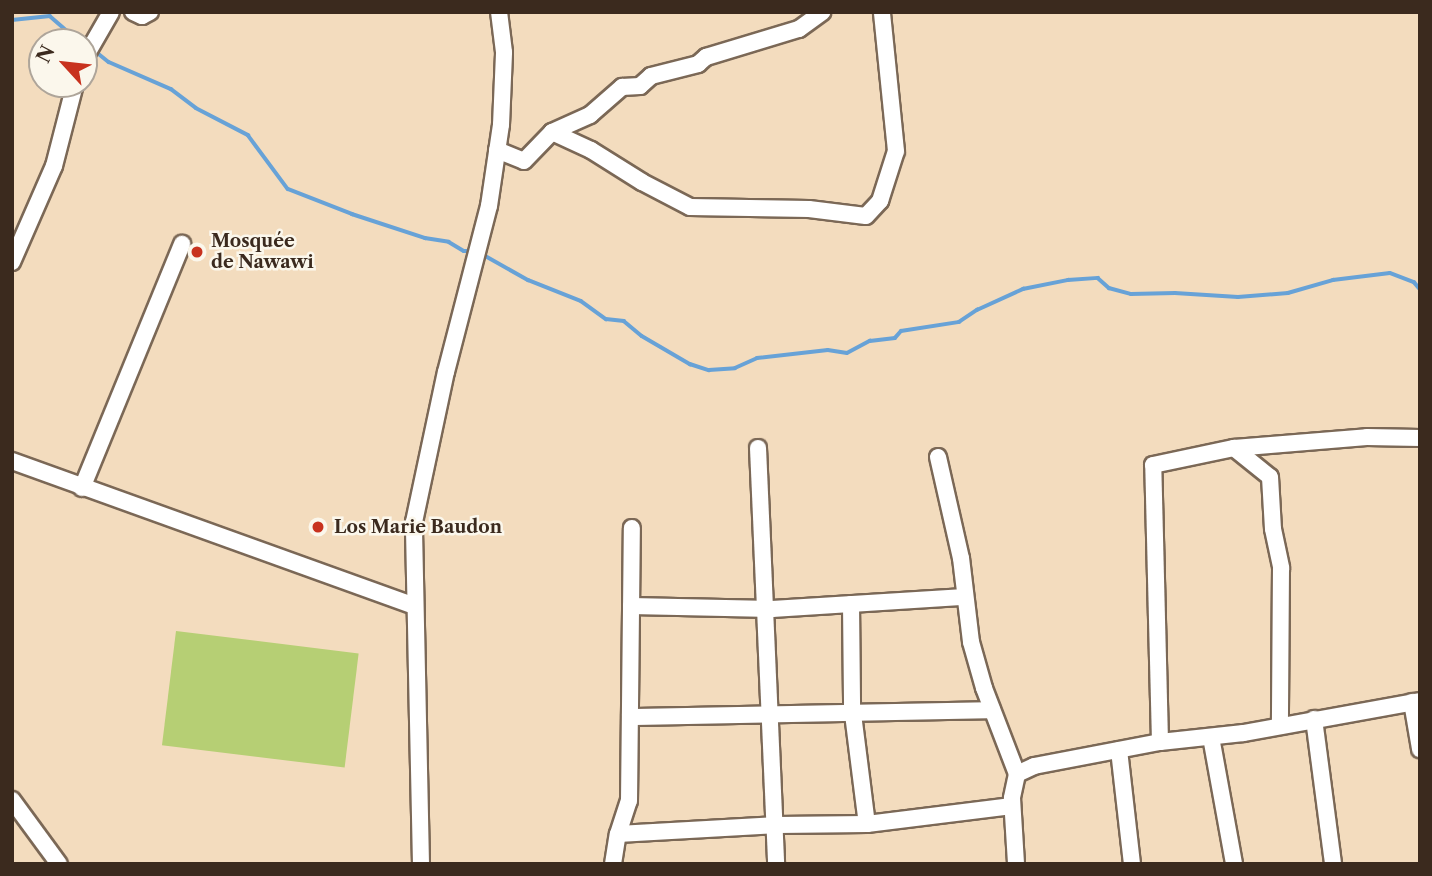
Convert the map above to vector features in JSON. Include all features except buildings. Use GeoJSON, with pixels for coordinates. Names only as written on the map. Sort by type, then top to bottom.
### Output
{"type":"FeatureCollection","features":[{"type":"Feature","properties":{"kind":"street"},"geometry":{"type":"LineString","coordinates":[[98,34],[111,12]]}},
{"type":"Feature","properties":{"kind":"street"},"geometry":{"type":"LineString","coordinates":[[133,12],[142,16],[150,12]]}},
{"type":"Feature","properties":{"kind":"street"},"geometry":{"type":"LineString","coordinates":[[421,864],[414,522],[478,243],[489,206],[497,150],[504,52],[499,12]]}},
{"type":"Feature","properties":{"kind":"street"},"geometry":{"type":"LineString","coordinates":[[497,150],[524,161],[552,132],[590,114],[622,87],[640,86],[651,76],[698,64],[706,58],[799,29],[822,12]]}},
{"type":"Feature","properties":{"kind":"street"},"geometry":{"type":"LineString","coordinates":[[552,132],[592,150],[642,182],[690,207],[809,209],[866,216],[880,201],[897,151],[882,12]]}},
{"type":"Feature","properties":{"kind":"street"},"geometry":{"type":"LineString","coordinates":[[12,262],[54,166],[71,98]]}},
{"type":"Feature","properties":{"kind":"street"},"geometry":{"type":"LineString","coordinates":[[82,488],[182,244]]}},
{"type":"Feature","properties":{"kind":"street"},"geometry":{"type":"LineString","coordinates":[[1160,742],[1153,465],[1234,448],[1367,437],[1420,439]]}},
{"type":"Feature","properties":{"kind":"street"},"geometry":{"type":"LineString","coordinates":[[758,448],[772,825],[776,864]]}},
{"type":"Feature","properties":{"kind":"street"},"geometry":{"type":"LineString","coordinates":[[1234,448],[1270,477],[1273,529],[1281,568],[1280,726]]}},
{"type":"Feature","properties":{"kind":"street"},"geometry":{"type":"LineString","coordinates":[[938,457],[961,558],[971,642],[992,710],[1017,774],[1012,806],[1016,864]]}},
{"type":"Feature","properties":{"kind":"street"},"geometry":{"type":"LineString","coordinates":[[12,461],[414,606]]}},
{"type":"Feature","properties":{"kind":"street"},"geometry":{"type":"LineString","coordinates":[[613,864],[618,834],[629,801],[632,528]]}},
{"type":"Feature","properties":{"kind":"street"},"geometry":{"type":"LineString","coordinates":[[631,606],[764,609],[965,597]]}},
{"type":"Feature","properties":{"kind":"street"},"geometry":{"type":"LineString","coordinates":[[850,604],[852,713],[867,824]]}},
{"type":"Feature","properties":{"kind":"street"},"geometry":{"type":"LineString","coordinates":[[1017,774],[1034,766],[1160,742],[1280,726],[1416,701],[1420,749]]}},
{"type":"Feature","properties":{"kind":"street"},"geometry":{"type":"LineString","coordinates":[[630,718],[992,710]]}},
{"type":"Feature","properties":{"kind":"street"},"geometry":{"type":"LineString","coordinates":[[1314,719],[1333,864]]}},
{"type":"Feature","properties":{"kind":"street"},"geometry":{"type":"LineString","coordinates":[[1210,737],[1234,864]]}},
{"type":"Feature","properties":{"kind":"street"},"geometry":{"type":"LineString","coordinates":[[1119,750],[1132,864]]}},
{"type":"Feature","properties":{"kind":"street"},"geometry":{"type":"LineString","coordinates":[[12,800],[59,864]]}},
{"type":"Feature","properties":{"kind":"street"},"geometry":{"type":"LineString","coordinates":[[618,834],[772,825],[867,824],[1012,806]]}},
{"type":"Feature","properties":{"kind":"green space"},"geometry":{"type":"Polygon","coordinates":[[[176,631],[359,653],[345,768],[162,745],[176,631]]]}},
{"type":"Feature","properties":{"kind":"waterway"},"geometry":{"type":"LineString","coordinates":[[12,20],[50,16],[64,28]]}},
{"type":"Feature","properties":{"kind":"waterway"},"geometry":{"type":"LineString","coordinates":[[98,53],[109,62],[171,89],[196,108],[248,135],[288,189],[352,214],[471,251]]}},
{"type":"Feature","properties":{"kind":"waterway"},"geometry":{"type":"LineString","coordinates":[[482,254],[528,280],[581,301],[606,319],[624,321],[642,336],[690,364],[709,370],[735,368],[757,358],[828,350],[847,353],[870,341],[895,338],[901,331],[959,322],[977,310],[1023,289],[1068,280],[1098,278],[1109,288],[1131,294],[1175,293],[1238,297],[1288,293],[1333,280],[1390,273],[1414,282],[1420,289]]}},
{"type":"Feature","properties":{"kind":"place","name":"Mosquée de Nawawi"},"geometry":{"type":"Point","coordinates":[197,252]}},
{"type":"Feature","properties":{"kind":"place","name":"Los Marie Baudon"},"geometry":{"type":"Point","coordinates":[318,527]}}]}
